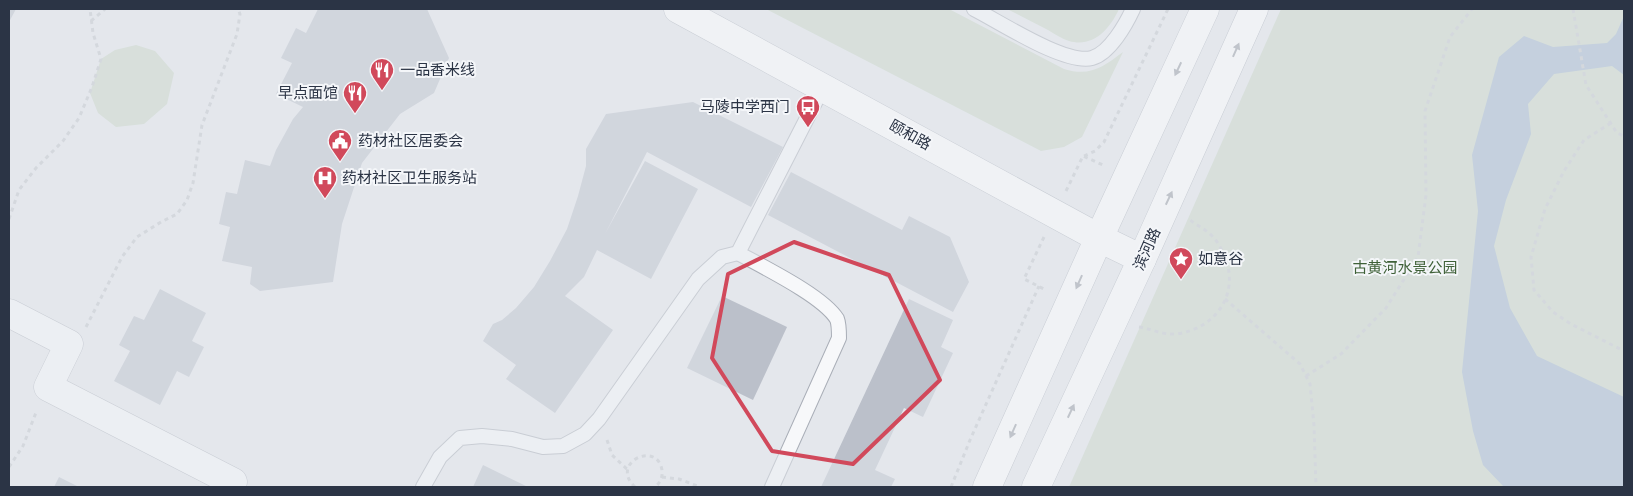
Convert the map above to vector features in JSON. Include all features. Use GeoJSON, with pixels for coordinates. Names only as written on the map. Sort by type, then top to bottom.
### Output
{"type":"FeatureCollection","features":[{"type":"Feature","properties":{"kind":"main road","name":"颐和路"},"geometry":{"type":"LineString","coordinates":[[678,9],[1099,238],[1142,259]]}},
{"type":"Feature","properties":{"kind":"main road"},"geometry":{"type":"LineString","coordinates":[[988,487],[1099,238],[1205,9]]}},
{"type":"Feature","properties":{"kind":"main road","name":"滨河路"},"geometry":{"type":"LineString","coordinates":[[1036,487],[1142,259],[1254,9]]}},
{"type":"Feature","properties":{"kind":"street"},"geometry":{"type":"LineString","coordinates":[[9,313],[69,344],[48,387],[232,482]]}},
{"type":"Feature","properties":{"kind":"lane"},"geometry":{"type":"LineString","coordinates":[[974,9],[1049,48],[1080,59],[1094,58],[1108,48],[1119,35],[1133,9]]}},
{"type":"Feature","properties":{"kind":"lane"},"geometry":{"type":"LineString","coordinates":[[738,253],[823,87]]}},
{"type":"Feature","properties":{"kind":"lane"},"geometry":{"type":"LineString","coordinates":[[423,487],[440,456],[460,438],[482,436],[543,447],[563,446],[585,434],[698,279],[722,257],[738,253],[817,298],[829,308],[838,321],[839,338],[772,487]]}},
{"type":"Feature","properties":{"kind":"path"},"geometry":{"type":"LineString","coordinates":[[9,219],[19,190],[36,168],[63,141],[79,118],[92,86],[101,59],[91,21],[90,9]]}},
{"type":"Feature","properties":{"kind":"path"},"geometry":{"type":"LineString","coordinates":[[91,21],[105,9]]}},
{"type":"Feature","properties":{"kind":"path"},"geometry":{"type":"LineString","coordinates":[[69,344],[81,337],[122,257],[137,237],[177,214],[187,200],[193,183],[202,125],[238,34],[240,14],[238,9]]}},
{"type":"Feature","properties":{"kind":"path"},"geometry":{"type":"LineString","coordinates":[[1083,156],[1094,151],[1104,142],[1168,9]]}},
{"type":"Feature","properties":{"kind":"path"},"geometry":{"type":"LineString","coordinates":[[1306,376],[1341,354],[1386,308],[1418,257],[1426,195],[1426,111],[1450,37],[1472,9]]}},
{"type":"Feature","properties":{"kind":"path"},"geometry":{"type":"LineString","coordinates":[[1573,9],[1586,85],[1617,133],[1624,136]]}},
{"type":"Feature","properties":{"kind":"path"},"geometry":{"type":"LineString","coordinates":[[1611,122],[1584,140],[1564,171],[1545,209],[1531,257],[1534,290],[1553,312],[1571,324],[1624,351]]}},
{"type":"Feature","properties":{"kind":"path"},"geometry":{"type":"LineString","coordinates":[[1134,327],[1141,326],[1162,334],[1190,331],[1211,320],[1226,299],[1229,273],[1222,251],[1214,238],[1184,214]]}},
{"type":"Feature","properties":{"kind":"path"},"geometry":{"type":"LineString","coordinates":[[951,487],[1039,286]]}},
{"type":"Feature","properties":{"kind":"path"},"geometry":{"type":"LineString","coordinates":[[1226,299],[1300,364],[1310,384],[1314,425],[1316,487]]}},
{"type":"Feature","properties":{"kind":"path"},"geometry":{"type":"LineString","coordinates":[[9,467],[23,446],[48,387]]}},
{"type":"Feature","properties":{"kind":"path"},"geometry":{"type":"LineString","coordinates":[[594,424],[608,441],[612,455],[628,470]]}},
{"type":"Feature","properties":{"kind":"path"},"geometry":{"type":"LineString","coordinates":[[635,487],[630,482],[628,470],[632,460],[646,455],[655,458],[662,468],[662,477],[655,487]]}},
{"type":"Feature","properties":{"kind":"path"},"geometry":{"type":"LineString","coordinates":[[662,477],[679,479],[700,487]]}},
{"type":"Feature","properties":{"kind":"highlighted area"},"geometry":{"type":"Polygon","coordinates":[[[794,242],[889,275],[940,380],[853,464],[772,451],[712,358],[728,274],[794,242]]]}},
{"type":"Feature","properties":{"kind":"green space"},"geometry":{"type":"Polygon","coordinates":[[[766,9],[949,9],[1064,69],[1081,72],[1096,69],[1123,52],[1082,137],[1064,147],[1041,151],[766,9]]]}},
{"type":"Feature","properties":{"kind":"green space"},"geometry":{"type":"Polygon","coordinates":[[[1007,9],[1119,9],[1106,30],[1100,35],[1086,42],[1078,42],[1064,39],[1007,9]]]}},
{"type":"Feature","properties":{"kind":"green space","name":"古黄河水景公园"},"geometry":{"type":"Polygon","coordinates":[[[1281,9],[1624,9],[1624,487],[1069,487],[1281,9]]]}},
{"type":"Feature","properties":{"kind":"green space"},"geometry":{"type":"Polygon","coordinates":[[[136,45],[155,51],[174,73],[167,104],[144,124],[116,127],[98,113],[90,93],[101,59],[115,50],[136,45]]]}},
{"type":"Feature","properties":{"kind":"water"},"geometry":{"type":"Polygon","coordinates":[[[1624,16],[1624,75],[1612,66],[1554,74],[1528,104],[1531,134],[1506,200],[1494,246],[1510,308],[1537,356],[1624,397],[1624,487],[1504,487],[1483,465],[1473,431],[1462,372],[1478,211],[1472,155],[1499,57],[1524,36],[1553,47],[1607,43],[1616,34],[1624,16]]]}},
{"type":"Feature","properties":{"kind":"building"},"geometry":{"type":"Polygon","coordinates":[[[9,9],[16,9],[9,22],[9,9]]]}},
{"type":"Feature","properties":{"kind":"building"},"geometry":{"type":"Polygon","coordinates":[[[318,9],[427,9],[449,58],[434,93],[400,114],[362,163],[342,224],[333,282],[260,291],[250,284],[252,267],[222,261],[230,227],[219,224],[226,192],[237,194],[245,160],[270,166],[276,150],[293,119],[303,107],[276,94],[292,63],[281,58],[296,28],[306,33],[318,9]]]}},
{"type":"Feature","properties":{"kind":"building"},"geometry":{"type":"Polygon","coordinates":[[[693,102],[783,147],[751,207],[647,152],[605,234],[645,161],[698,189],[651,279],[597,250],[584,277],[565,296],[613,330],[555,413],[506,379],[516,365],[483,341],[493,324],[502,320],[516,308],[534,287],[550,261],[567,229],[578,196],[586,166],[586,149],[606,114],[693,102]]]}},
{"type":"Feature","properties":{"kind":"building"},"geometry":{"type":"Polygon","coordinates":[[[791,172],[902,230],[909,216],[950,237],[969,282],[953,312],[768,215],[791,172]]]}},
{"type":"Feature","properties":{"kind":"building"},"geometry":{"type":"Polygon","coordinates":[[[160,289],[206,313],[192,341],[204,347],[189,377],[177,371],[160,405],[114,381],[130,351],[119,345],[134,316],[144,320],[160,289]]]}},
{"type":"Feature","properties":{"kind":"building"},"geometry":{"type":"Polygon","coordinates":[[[722,296],[787,327],[753,400],[687,368],[722,296]]]}},
{"type":"Feature","properties":{"kind":"building"},"geometry":{"type":"Polygon","coordinates":[[[909,299],[953,320],[941,347],[953,353],[923,417],[904,408],[875,470],[895,479],[891,487],[821,487],[909,299]]]}},
{"type":"Feature","properties":{"kind":"building"},"geometry":{"type":"Polygon","coordinates":[[[483,465],[528,487],[473,487],[483,465]]]}},
{"type":"Feature","properties":{"kind":"building"},"geometry":{"type":"Polygon","coordinates":[[[59,477],[79,487],[54,487],[59,477]]]}},
{"type":"Feature","properties":{"kind":"place","name":"一品香米线"},"geometry":{"type":"Point","coordinates":[382,91]}},
{"type":"Feature","properties":{"kind":"place","name":"早点面馆"},"geometry":{"type":"Point","coordinates":[355,114]}},
{"type":"Feature","properties":{"kind":"place","name":"马陵中学西门"},"geometry":{"type":"Point","coordinates":[808,128]}},
{"type":"Feature","properties":{"kind":"place","name":"药材社区居委会"},"geometry":{"type":"Point","coordinates":[340,162]}},
{"type":"Feature","properties":{"kind":"place","name":"药材社区卫生服务站"},"geometry":{"type":"Point","coordinates":[325,199]}},
{"type":"Feature","properties":{"kind":"place","name":"如意谷"},"geometry":{"type":"Point","coordinates":[1181,280]}}]}
